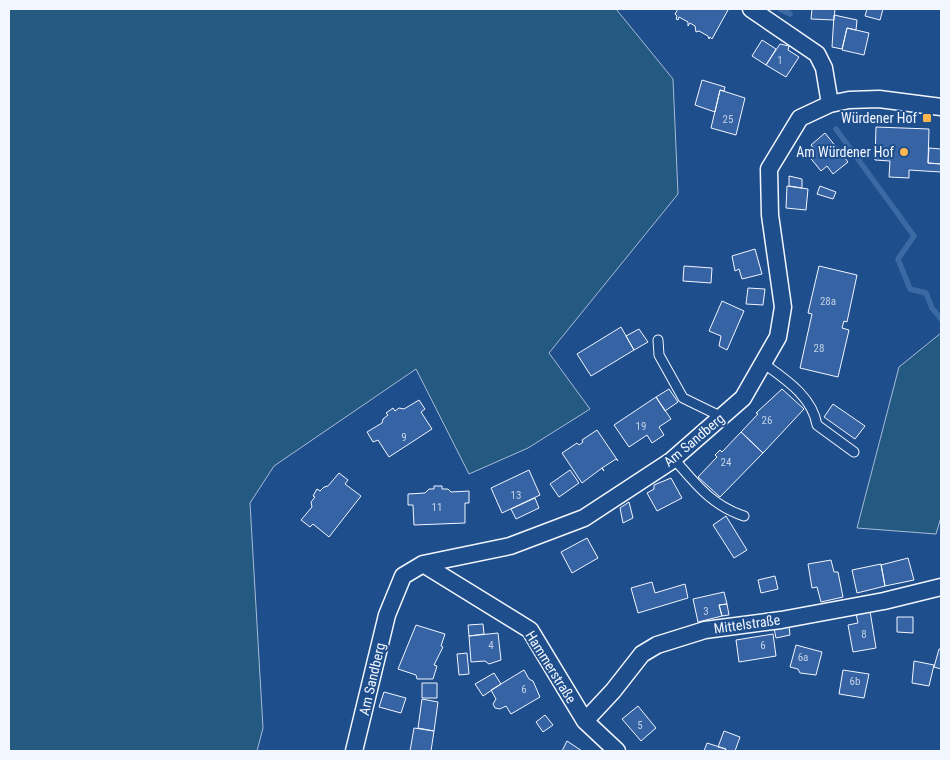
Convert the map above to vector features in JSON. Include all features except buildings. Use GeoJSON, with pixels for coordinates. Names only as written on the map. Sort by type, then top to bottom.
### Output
{"type":"FeatureCollection","features":[{"type":"Feature","properties":{"kind":"street"},"geometry":{"type":"LineString","coordinates":[[751,9],[818,54],[824,68],[830,104]]}},
{"type":"Feature","properties":{"kind":"street","name":"Am Sandberg"},"geometry":{"type":"LineString","coordinates":[[354,751],[393,596],[403,576],[423,564],[510,546],[584,518],[674,459],[743,398],[778,337],[783,307],[770,215],[769,168],[800,118],[830,104],[849,100],[879,100],[941,107]]}},
{"type":"Feature","properties":{"kind":"street","name":"Hammerstraße"},"geometry":{"type":"LineString","coordinates":[[423,564],[530,630],[585,721],[617,751]]}},
{"type":"Feature","properties":{"kind":"street","name":"Mittelstraße"},"geometry":{"type":"LineString","coordinates":[[585,721],[642,654],[657,645],[705,630],[781,620],[866,605],[941,587]]}},
{"type":"Feature","properties":{"kind":"lane"},"geometry":{"type":"LineString","coordinates":[[658,340],[658,355],[683,398],[722,417]]}},
{"type":"Feature","properties":{"kind":"lane"},"geometry":{"type":"LineString","coordinates":[[763,363],[806,398],[815,412],[817,425],[854,452]]}},
{"type":"Feature","properties":{"kind":"lane"},"geometry":{"type":"LineString","coordinates":[[674,459],[708,497],[724,509],[744,516]]}},
{"type":"Feature","properties":{"kind":"shaded area"},"geometry":{"type":"Polygon","coordinates":[[[9,9],[616,9],[673,79],[678,194],[549,353],[590,409],[528,448],[469,474],[416,369],[274,466],[250,503],[263,728],[257,751],[9,751],[9,9]]]}},
{"type":"Feature","properties":{"kind":"shaded area"},"geometry":{"type":"Polygon","coordinates":[[[941,333],[941,517],[936,534],[857,528],[899,367],[941,333]]]}},
{"type":"Feature","properties":{"kind":"waterway"},"geometry":{"type":"LineString","coordinates":[[780,9],[790,14]]}},
{"type":"Feature","properties":{"kind":"waterway"},"geometry":{"type":"LineString","coordinates":[[836,129],[914,236],[898,259],[910,289],[926,293],[932,308],[941,319]]}},
{"type":"Feature","properties":{"kind":"place","name":"Würdener Hof"},"geometry":{"type":"Point","coordinates":[927,118]}},
{"type":"Feature","properties":{"kind":"place","name":"Am Würdener Hof"},"geometry":{"type":"Point","coordinates":[904,152]}}]}
